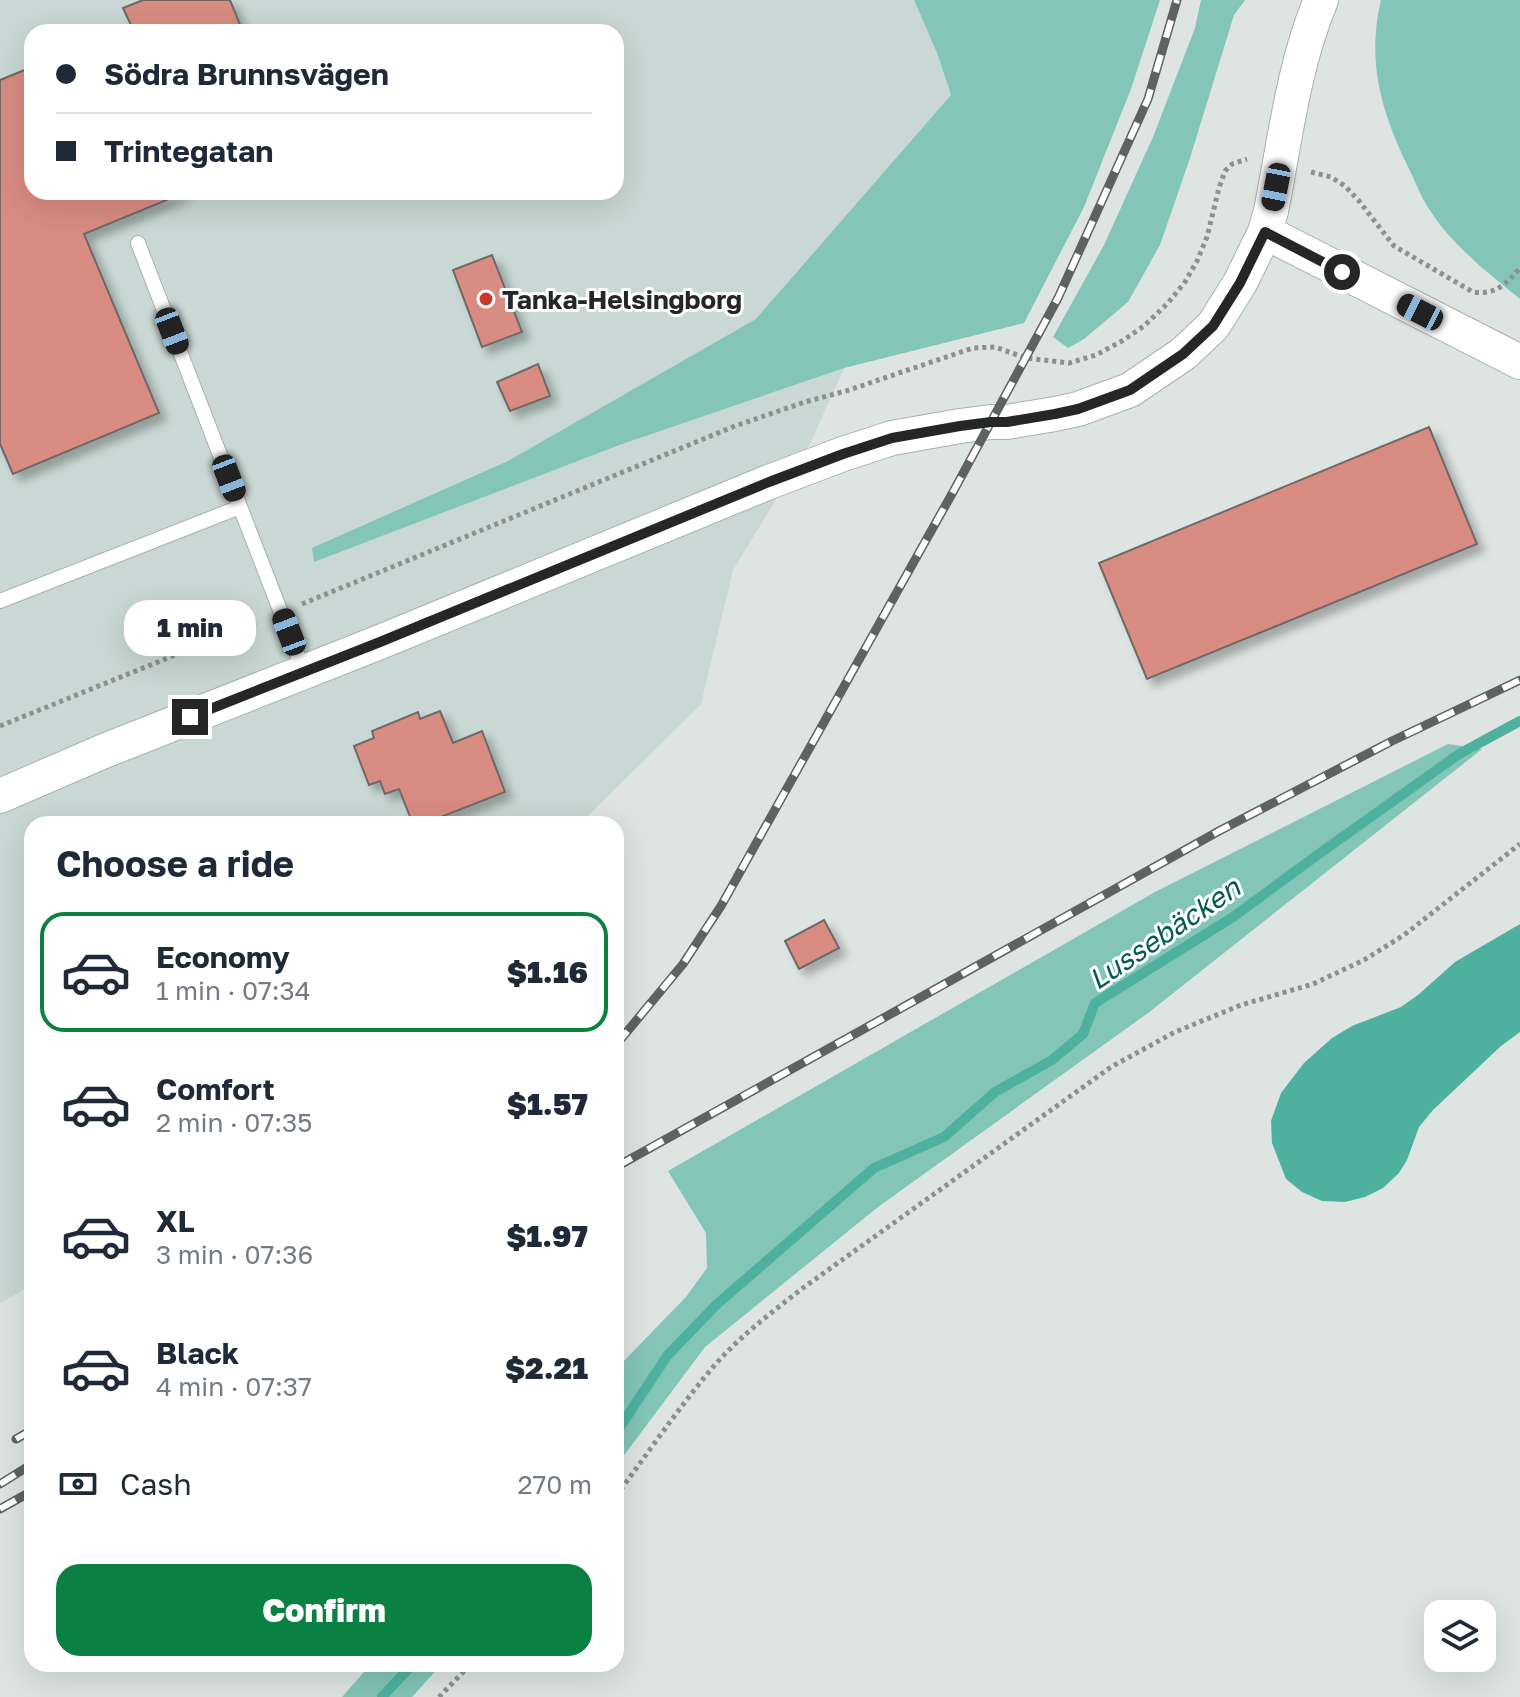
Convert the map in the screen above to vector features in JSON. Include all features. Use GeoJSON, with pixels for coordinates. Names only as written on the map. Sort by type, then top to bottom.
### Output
{"type":"FeatureCollection","features":[{"type":"Feature","properties":{"kind":"street"},"geometry":{"type":"LineString","coordinates":[[0,796],[104,751],[843,454],[892,438],[1066,411],[1130,390],[1183,354],[1213,326],[1240,283],[1265,232],[1301,62],[1311,23],[1321,0]]}},
{"type":"Feature","properties":{"kind":"street"},"geometry":{"type":"LineString","coordinates":[[1265,232],[1520,362]]}},
{"type":"Feature","properties":{"kind":"lane"},"geometry":{"type":"LineString","coordinates":[[138,243],[304,672]]}},
{"type":"Feature","properties":{"kind":"lane"},"geometry":{"type":"LineString","coordinates":[[0,601],[240,507]]}},
{"type":"Feature","properties":{"kind":"path"},"geometry":{"type":"LineString","coordinates":[[0,726],[735,426],[888,376]]}},
{"type":"Feature","properties":{"kind":"path"},"geometry":{"type":"LineString","coordinates":[[624,1485],[714,1367],[738,1341],[803,1288],[1111,1067],[1175,1032],[1241,1005],[1313,984],[1364,960],[1404,935],[1520,844]]}},
{"type":"Feature","properties":{"kind":"path"},"geometry":{"type":"LineString","coordinates":[[439,1697],[463,1672]]}},
{"type":"Feature","properties":{"kind":"shaded area"},"geometry":{"type":"Polygon","coordinates":[[[0,0],[914,0],[951,95],[857,339],[811,442],[733,570],[701,704],[588,816],[24,816],[24,1290],[0,1303],[0,0]]]}},
{"type":"Feature","properties":{"kind":"shaded area"},"geometry":{"type":"Polygon","coordinates":[[[914,0],[1160,0],[1131,89],[1084,207],[1024,323],[844,368],[622,444],[314,562],[312,548],[508,461],[756,319],[951,95],[914,0]]]}},
{"type":"Feature","properties":{"kind":"shaded area"},"geometry":{"type":"Polygon","coordinates":[[[1201,0],[1245,0],[1234,15],[1160,245],[1128,302],[1084,339],[1068,348],[1053,337],[1104,245],[1153,137],[1195,28],[1201,0]]]}},
{"type":"Feature","properties":{"kind":"shaded area"},"geometry":{"type":"Polygon","coordinates":[[[1381,0],[1520,0],[1520,299],[1471,257],[1438,222],[1400,150],[1379,88],[1376,67],[1375,45],[1381,0]]]}},
{"type":"Feature","properties":{"kind":"shaded area"},"geometry":{"type":"Polygon","coordinates":[[[1448,744],[1482,749],[1148,1013],[878,1207],[705,1347],[624,1455],[624,1361],[686,1297],[707,1268],[706,1233],[668,1171],[1155,892],[1448,744]]]}},
{"type":"Feature","properties":{"kind":"shaded area"},"geometry":{"type":"Polygon","coordinates":[[[1520,924],[1520,1032],[1433,1110],[1419,1127],[1399,1173],[1383,1188],[1345,1202],[1322,1201],[1302,1192],[1286,1179],[1272,1143],[1271,1121],[1281,1093],[1304,1063],[1332,1038],[1352,1026],[1401,1007],[1455,962],[1520,924]]]}},
{"type":"Feature","properties":{"kind":"shaded area"},"geometry":{"type":"Polygon","coordinates":[[[364,1672],[435,1672],[412,1697],[342,1697],[364,1672]]]}},
{"type":"Feature","properties":{"kind":"building"},"geometry":{"type":"Polygon","coordinates":[[[143,0],[230,0],[240,24],[131,24],[123,8],[143,0]]]}},
{"type":"Feature","properties":{"kind":"building"},"geometry":{"type":"Polygon","coordinates":[[[24,70],[24,200],[167,200],[84,234],[159,413],[13,474],[0,444],[0,80],[24,70]]]}},
{"type":"Feature","properties":{"kind":"building"},"geometry":{"type":"Polygon","coordinates":[[[492,255],[522,332],[482,347],[453,270],[492,255]]]}},
{"type":"Feature","properties":{"kind":"building"},"geometry":{"type":"Polygon","coordinates":[[[538,364],[550,396],[510,411],[497,382],[538,364]]]}},
{"type":"Feature","properties":{"kind":"building"},"geometry":{"type":"Polygon","coordinates":[[[1429,427],[1477,544],[1147,679],[1099,563],[1429,427]]]}},
{"type":"Feature","properties":{"kind":"building"},"geometry":{"type":"Polygon","coordinates":[[[440,711],[453,743],[482,731],[505,792],[444,816],[410,816],[399,789],[385,794],[380,781],[369,785],[354,746],[374,738],[372,731],[418,712],[420,719],[440,711]]]}},
{"type":"Feature","properties":{"kind":"building"},"geometry":{"type":"Polygon","coordinates":[[[824,920],[839,948],[799,969],[785,941],[824,920]]]}},
{"type":"Feature","properties":{"kind":"waterway","name":"Lussebäcken"},"geometry":{"type":"LineString","coordinates":[[624,1421],[667,1356],[716,1305],[874,1168],[944,1137],[995,1092],[1052,1060],[1083,1034],[1095,1003],[1233,917],[1459,754],[1520,721]]}},
{"type":"Feature","properties":{"kind":"waterway","name":"Lussebäcken"},"geometry":{"type":"LineString","coordinates":[[382,1697],[405,1672]]}},
{"type":"Feature","properties":{"kind":"railway"},"geometry":{"type":"LineString","coordinates":[[624,1035],[683,964],[721,906],[1058,298],[1148,99],[1177,0]]}},
{"type":"Feature","properties":{"kind":"railway"},"geometry":{"type":"LineString","coordinates":[[624,1163],[1219,831],[1392,741],[1520,680]]}},
{"type":"Feature","properties":{"kind":"railway"},"geometry":{"type":"LineString","coordinates":[[16,1439],[24,1434]]}},
{"type":"Feature","properties":{"kind":"railway"},"geometry":{"type":"LineString","coordinates":[[0,1484],[24,1469]]}},
{"type":"Feature","properties":{"kind":"railway"},"geometry":{"type":"LineString","coordinates":[[0,1509],[24,1496]]}},
{"type":"Feature","properties":{"kind":"place","name":"Tanka-Helsingborg"},"geometry":{"type":"Point","coordinates":[486,299]}},
{"type":"Feature","properties":{"kind":"route"},"geometry":{"type":"LineString","coordinates":[[190,717],[843,454],[892,438],[1078,409],[1130,390],[1183,354],[1213,326],[1240,283],[1265,232],[1342,272]]}}]}
